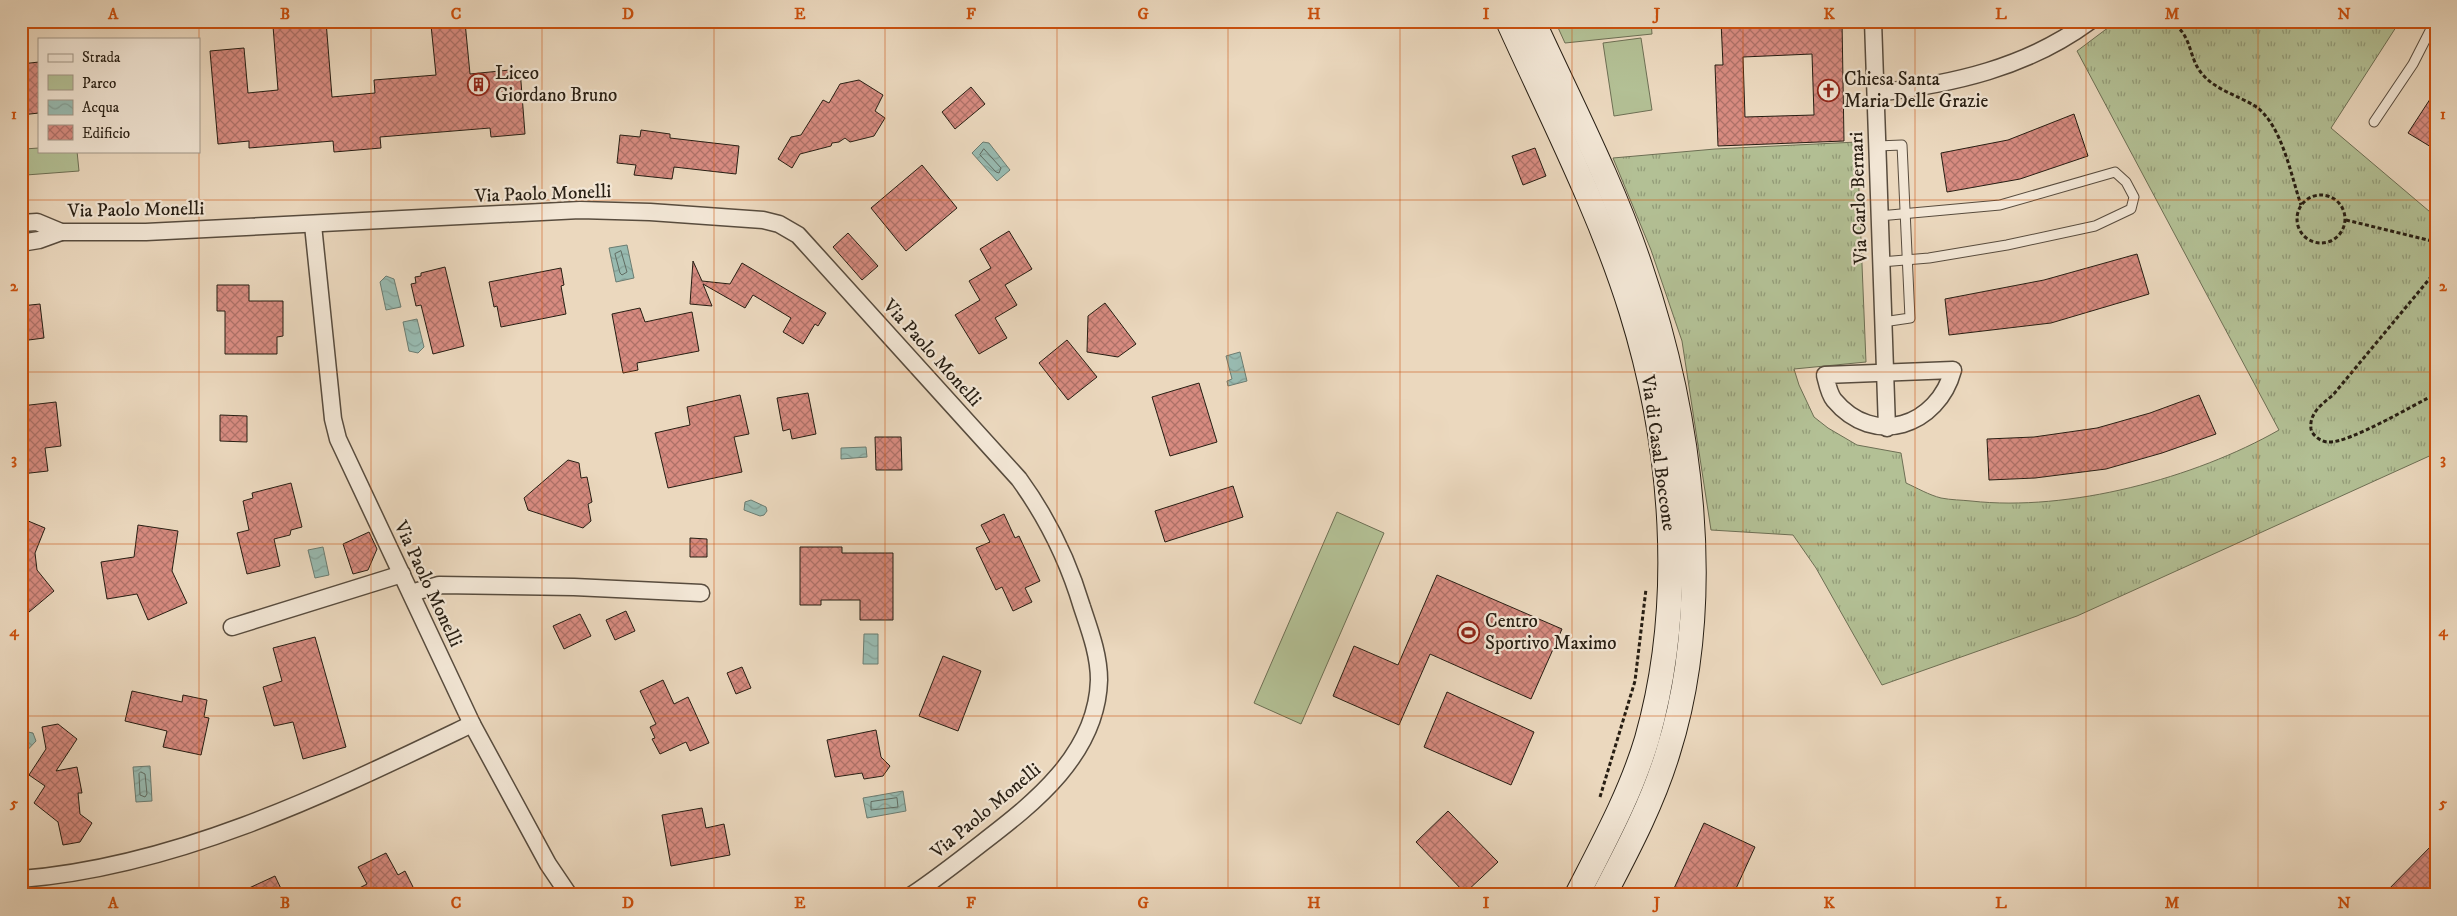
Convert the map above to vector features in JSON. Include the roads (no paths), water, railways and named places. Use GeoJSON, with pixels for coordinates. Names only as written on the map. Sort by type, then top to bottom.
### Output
{"type":"FeatureCollection","features":[{"type":"Feature","properties":{"kind":"street","name":"Via di Casal Boccone"},"geometry":{"type":"LineString","coordinates":[[1508,21],[1594,212],[1630,309],[1642,348],[1654,401],[1669,528],[1669,615],[1656,704],[1634,776],[1578,895]]}},
{"type":"Feature","properties":{"kind":"street","name":"Via di Casal Boccone"},"geometry":{"type":"LineString","coordinates":[[1533,21],[1615,200],[1640,266],[1670,372],[1684,450],[1689,503],[1692,543],[1692,621],[1679,710],[1668,752],[1649,804],[1604,895]]}},
{"type":"Feature","properties":{"kind":"street","name":"Via Carlo Bernari"},"geometry":{"type":"LineString","coordinates":[[1873,21],[1887,428]]}},
{"type":"Feature","properties":{"kind":"street"},"geometry":{"type":"LineString","coordinates":[[1876,93],[1950,83],[2001,68],[2033,55],[2090,21]]}},
{"type":"Feature","properties":{"kind":"street","name":"Via Paolo Monelli"},"geometry":{"type":"LineString","coordinates":[[21,223],[37,222],[61,232],[212,230],[580,210],[650,212],[753,219],[779,224],[798,235],[840,279],[1013,473],[1035,502],[1059,543],[1077,591],[1098,664],[1099,680],[1095,708],[1080,742],[1064,771],[1026,808],[932,882],[912,895]]}},
{"type":"Feature","properties":{"kind":"street","name":"Via Paolo Monelli"},"geometry":{"type":"LineString","coordinates":[[313,225],[333,419],[338,439],[472,724],[548,864],[569,895]]}},
{"type":"Feature","properties":{"kind":"street"},"geometry":{"type":"LineString","coordinates":[[21,243],[39,240],[61,232]]}},
{"type":"Feature","properties":{"kind":"street"},"geometry":{"type":"LineString","coordinates":[[1953,370],[1950,383],[1938,402],[1914,419],[1887,428],[1870,425],[1841,406],[1834,400],[1825,375],[1953,370]]}},
{"type":"Feature","properties":{"kind":"street"},"geometry":{"type":"LineString","coordinates":[[232,627],[402,574]]}},
{"type":"Feature","properties":{"kind":"street"},"geometry":{"type":"LineString","coordinates":[[411,593],[440,585],[574,587],[701,593]]}},
{"type":"Feature","properties":{"kind":"street"},"geometry":{"type":"LineString","coordinates":[[21,879],[45,877],[123,862],[224,834],[323,794],[472,724]]}},
{"type":"Feature","properties":{"kind":"lane"},"geometry":{"type":"LineString","coordinates":[[2374,122],[2413,64],[2435,21]]}},
{"type":"Feature","properties":{"kind":"lane"},"geometry":{"type":"LineString","coordinates":[[1877,146],[1902,145],[1910,318],[1883,322]]}},
{"type":"Feature","properties":{"kind":"lane"},"geometry":{"type":"LineString","coordinates":[[1879,216],[2000,205],[2114,172],[2126,182],[2134,197],[2130,209],[2095,226],[2007,245],[1908,260],[1881,262]]}},
{"type":"Feature","properties":{"kind":"water"},"geometry":{"type":"Polygon","coordinates":[[[983,142],[989,143],[1010,170],[997,181],[972,153],[983,142]]]}},
{"type":"Feature","properties":{"kind":"water"},"geometry":{"type":"Polygon","coordinates":[[[627,245],[634,278],[616,282],[609,248],[627,245]]]}},
{"type":"Feature","properties":{"kind":"water"},"geometry":{"type":"Polygon","coordinates":[[[386,276],[394,279],[401,307],[386,310],[380,282],[386,276]]]}},
{"type":"Feature","properties":{"kind":"water"},"geometry":{"type":"Polygon","coordinates":[[[417,319],[424,347],[418,353],[409,351],[403,322],[417,319]]]}},
{"type":"Feature","properties":{"kind":"water"},"geometry":{"type":"Polygon","coordinates":[[[1240,352],[1247,381],[1228,386],[1227,381],[1232,379],[1226,356],[1240,352]]]}},
{"type":"Feature","properties":{"kind":"water"},"geometry":{"type":"Polygon","coordinates":[[[866,447],[867,457],[841,459],[841,448],[866,447]]]}},
{"type":"Feature","properties":{"kind":"water"},"geometry":{"type":"Polygon","coordinates":[[[751,500],[766,507],[767,511],[764,515],[760,516],[744,510],[745,502],[751,500]]]}},
{"type":"Feature","properties":{"kind":"water"},"geometry":{"type":"Polygon","coordinates":[[[323,547],[329,575],[315,578],[308,550],[323,547]]]}},
{"type":"Feature","properties":{"kind":"water"},"geometry":{"type":"Polygon","coordinates":[[[864,634],[878,634],[878,664],[863,664],[864,634]]]}},
{"type":"Feature","properties":{"kind":"water"},"geometry":{"type":"Polygon","coordinates":[[[28,732],[33,733],[36,741],[21,757],[21,735],[28,732]]]}},
{"type":"Feature","properties":{"kind":"water"},"geometry":{"type":"Polygon","coordinates":[[[150,766],[152,801],[136,802],[133,767],[150,766]]]}},
{"type":"Feature","properties":{"kind":"water"},"geometry":{"type":"Polygon","coordinates":[[[903,791],[906,811],[867,818],[863,798],[903,791]]]}},
{"type":"Feature","properties":{"kind":"place","name":"Liceo Giordano Bruno"},"geometry":{"type":"Point","coordinates":[479,84]}},
{"type":"Feature","properties":{"kind":"place","name":"Chiesa Santa Maria Delle Grazie"},"geometry":{"type":"Point","coordinates":[1828,90]}},
{"type":"Feature","properties":{"kind":"place","name":"Centro Sportivo Maximo"},"geometry":{"type":"Point","coordinates":[1469,632]}}]}
